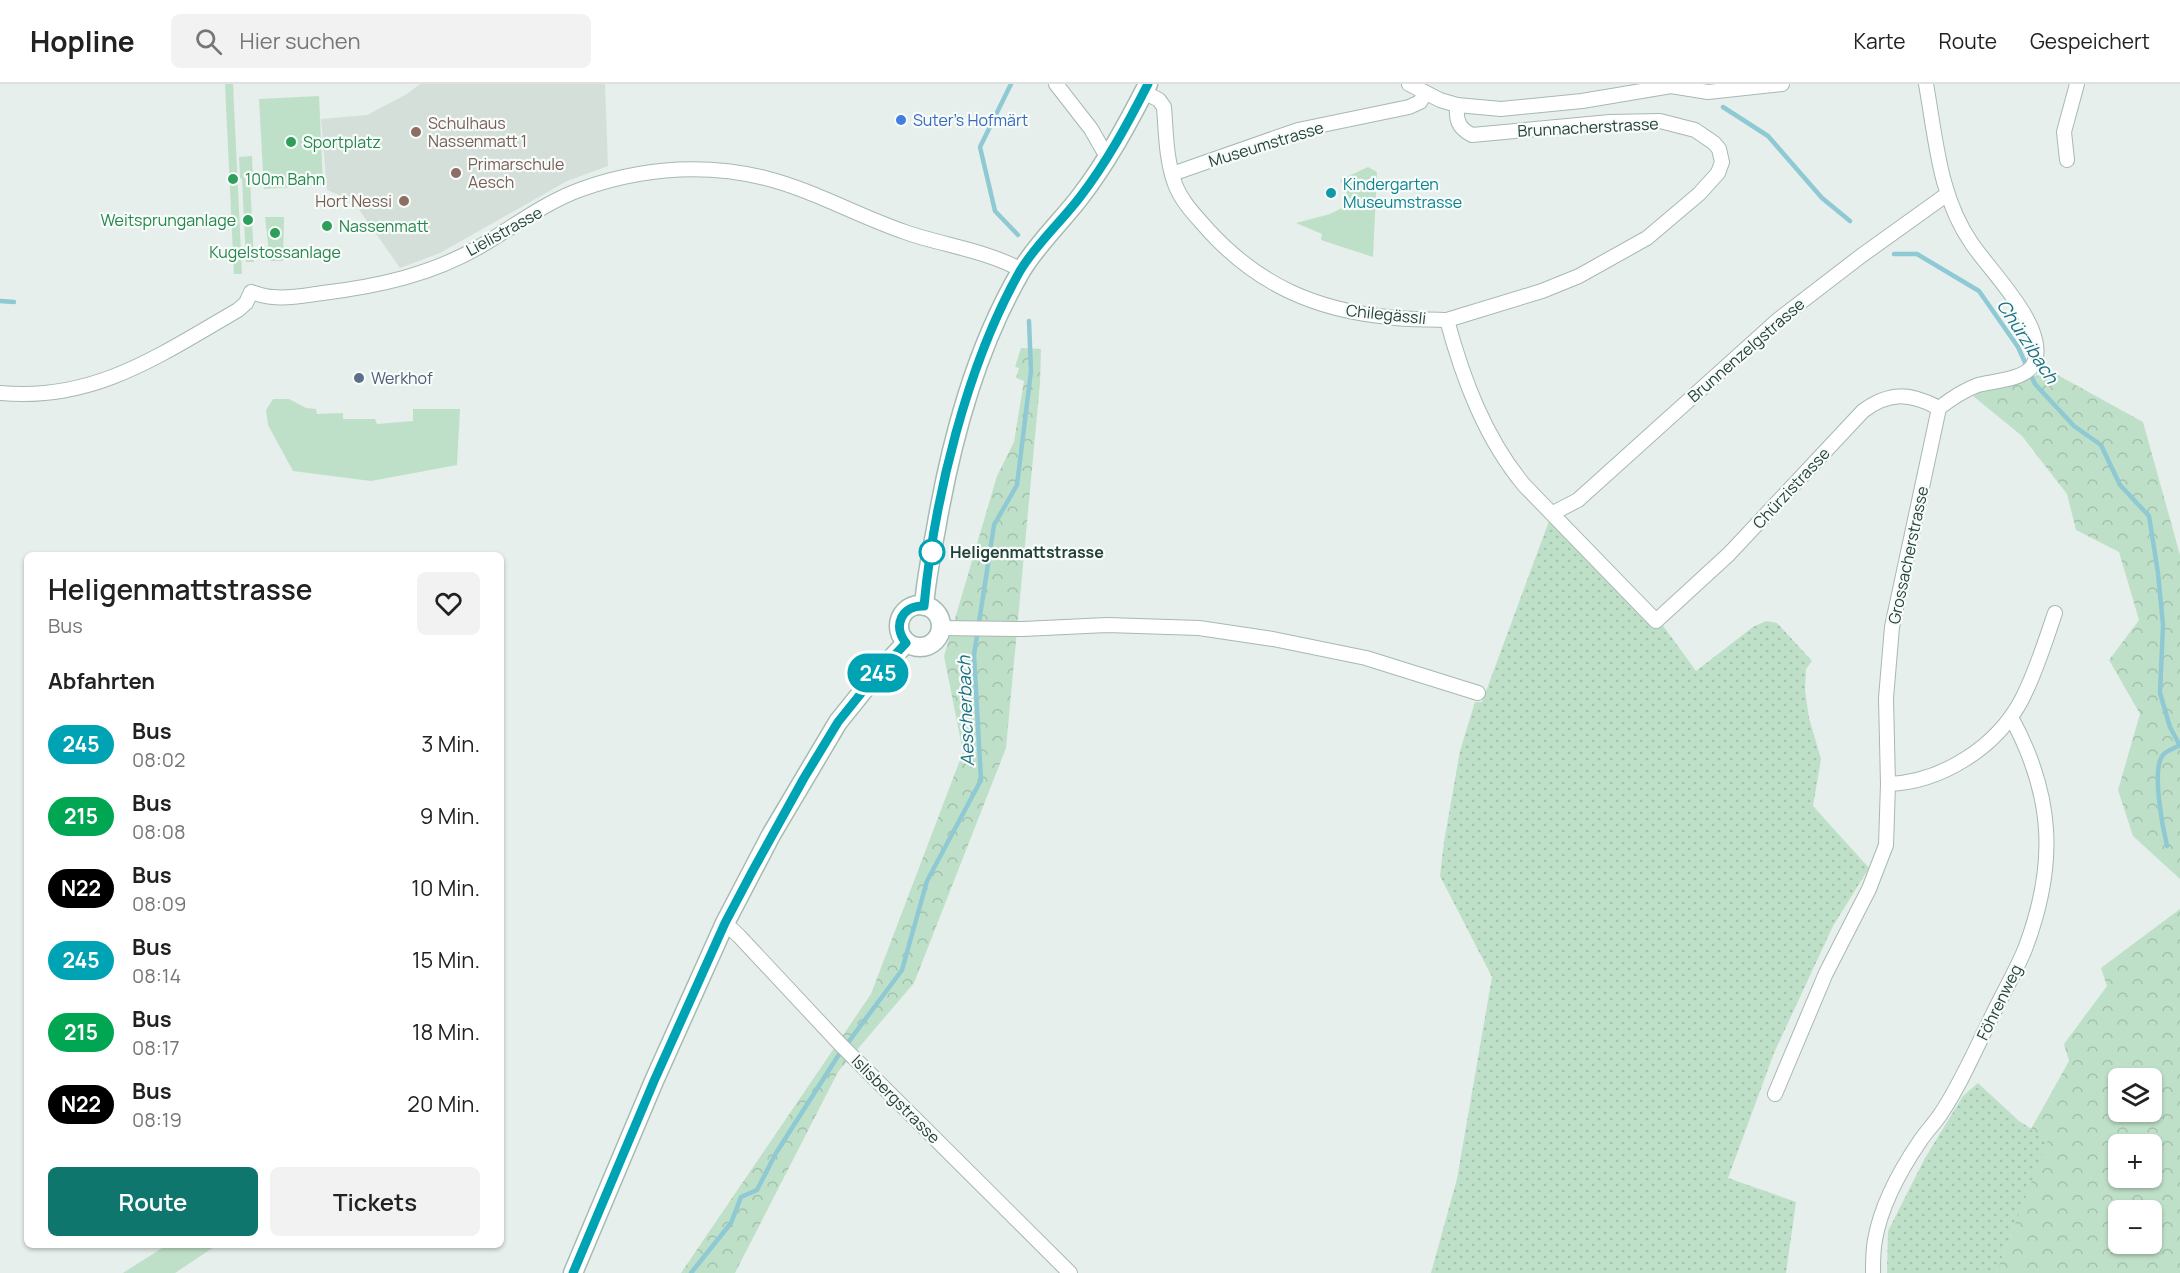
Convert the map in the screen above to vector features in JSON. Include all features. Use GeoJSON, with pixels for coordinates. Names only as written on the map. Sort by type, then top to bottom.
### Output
{"type":"FeatureCollection","features":[{"type":"Feature","properties":{"kind":"street"},"geometry":{"type":"LineString","coordinates":[[1056,84],[1091,129],[1103,150],[1109,155]]}},
{"type":"Feature","properties":{"kind":"street"},"geometry":{"type":"LineString","coordinates":[[1409,84],[1425,93],[1457,105],[1501,109],[1582,101],[1671,85],[1708,92],[1782,84]]}},
{"type":"Feature","properties":{"kind":"street"},"geometry":{"type":"LineString","coordinates":[[1926,84],[1946,195],[1971,244],[2020,307],[2037,348],[2029,369],[2011,378],[1978,385],[1956,395],[1939,408]]}},
{"type":"Feature","properties":{"kind":"street"},"geometry":{"type":"LineString","coordinates":[[2067,159],[2064,132],[2077,84]]}},
{"type":"Feature","properties":{"kind":"street"},"geometry":{"type":"LineString","coordinates":[[924,606],[943,485],[982,352],[1021,270],[1035,249],[1079,198],[1109,155],[1146,88]]}},
{"type":"Feature","properties":{"kind":"street","name":"Chilegässli"},"geometry":{"type":"LineString","coordinates":[[1146,88],[1164,107],[1172,174],[1180,195],[1186,205],[1225,248],[1251,270],[1299,297],[1321,305],[1388,318],[1448,320],[1478,412],[1506,463],[1656,621]]}},
{"type":"Feature","properties":{"kind":"street","name":"Museumstrasse"},"geometry":{"type":"LineString","coordinates":[[1172,174],[1298,130],[1409,107],[1420,102],[1425,93]]}},
{"type":"Feature","properties":{"kind":"street","name":"Brunnacherstrasse"},"geometry":{"type":"LineString","coordinates":[[1448,320],[1542,291],[1579,276],[1647,238],[1700,194],[1718,173],[1722,162],[1719,149],[1714,143],[1695,130],[1684,126],[1660,121],[1610,122],[1472,135],[1459,126],[1456,118],[1457,105]]}},
{"type":"Feature","properties":{"kind":"street","name":"Lielistrasse"},"geometry":{"type":"LineString","coordinates":[[0,393],[39,395],[77,389],[114,378],[238,310],[246,303],[251,292],[273,297],[292,297],[363,288],[417,276],[476,249],[579,190],[618,178],[664,170],[720,170],[766,178],[904,232],[1001,260],[1021,270]]}},
{"type":"Feature","properties":{"kind":"street","name":"Brunnenzelgstrasse"},"geometry":{"type":"LineString","coordinates":[[1552,513],[1578,500],[1779,319],[1946,195]]}},
{"type":"Feature","properties":{"kind":"street","name":"Chürzistrasse"},"geometry":{"type":"LineString","coordinates":[[1656,621],[1729,554],[1863,411],[1877,400],[1903,396],[1919,397],[1939,408]]}},
{"type":"Feature","properties":{"kind":"street","name":"Grossacherstrasse"},"geometry":{"type":"LineString","coordinates":[[1775,1094],[1826,973],[1869,889],[1886,845],[1888,784],[1886,698],[1892,627],[1939,408]]}},
{"type":"Feature","properties":{"kind":"street"},"geometry":{"type":"LineString","coordinates":[[924,606],[935,611],[941,622],[941,628],[940,634],[931,645],[919,648],[906,643],[899,631],[901,617],[910,608],[924,606]]}},
{"type":"Feature","properties":{"kind":"street"},"geometry":{"type":"LineString","coordinates":[[1888,784],[1916,782],[1945,770],[1990,741],[2011,717],[2032,680],[2055,613]]}},
{"type":"Feature","properties":{"kind":"street"},"geometry":{"type":"LineString","coordinates":[[941,628],[984,630],[1107,625],[1199,628],[1273,639],[1366,658],[1478,693]]}},
{"type":"Feature","properties":{"kind":"street"},"geometry":{"type":"LineString","coordinates":[[573,1273],[654,1081],[725,923],[804,778],[838,722],[875,676],[906,643]]}},
{"type":"Feature","properties":{"kind":"street","name":"Föhrenweg"},"geometry":{"type":"LineString","coordinates":[[1873,1272],[1875,1240],[1880,1221],[1898,1179],[1920,1140],[1940,1114],[1965,1071],[2024,951],[2039,908],[2046,870],[2046,822],[2039,779],[2025,743],[2011,717]]}},
{"type":"Feature","properties":{"kind":"street","name":"Islisbergstrasse"},"geometry":{"type":"LineString","coordinates":[[725,923],[840,1044],[1070,1273]]}},
{"type":"Feature","properties":{"kind":"shaded area","name":"Primarschule Aesch"},"geometry":{"type":"Polygon","coordinates":[[[420,84],[605,84],[608,166],[567,181],[440,253],[400,268],[353,201],[327,190],[321,119],[367,115],[407,94],[420,84]]]}},
{"type":"Feature","properties":{"kind":"green space","name":"100m Bahn"},"geometry":{"type":"Polygon","coordinates":[[[225,84],[233,84],[242,274],[234,274],[225,84]]]}},
{"type":"Feature","properties":{"kind":"green space","name":"Sportplatz"},"geometry":{"type":"Polygon","coordinates":[[[319,96],[323,185],[264,189],[259,99],[319,96]]]}},
{"type":"Feature","properties":{"kind":"green space","name":"Weitsprunganlage"},"geometry":{"type":"Polygon","coordinates":[[[252,156],[253,178],[250,178],[254,262],[246,262],[239,157],[252,156]]]}},
{"type":"Feature","properties":{"kind":"green space"},"geometry":{"type":"Polygon","coordinates":[[[1368,167],[1377,172],[1373,257],[1321,240],[1322,234],[1296,223],[1330,214],[1352,203],[1340,180],[1368,167]]]}},
{"type":"Feature","properties":{"kind":"green space","name":"Kugelstossanlage"},"geometry":{"type":"Polygon","coordinates":[[[265,217],[284,217],[283,261],[270,261],[265,217]]]}},
{"type":"Feature","properties":{"kind":"green space"},"geometry":{"type":"Polygon","coordinates":[[[1021,348],[1041,349],[1040,383],[1006,748],[914,983],[838,1072],[735,1273],[681,1273],[871,994],[963,752],[944,656],[997,476],[1014,442],[1024,381],[1016,378],[1019,368],[1015,367],[1021,348]]]}},
{"type":"Feature","properties":{"kind":"green space"},"geometry":{"type":"Polygon","coordinates":[[[2054,373],[2143,422],[2180,555],[2180,879],[2133,836],[2118,790],[2140,714],[2109,660],[2139,620],[2119,552],[2076,530],[2067,494],[2022,436],[1973,396],[2000,381],[2054,373]]]}},
{"type":"Feature","properties":{"kind":"green space"},"geometry":{"type":"Polygon","coordinates":[[[273,399],[289,399],[306,408],[316,409],[317,414],[343,413],[343,419],[375,419],[377,424],[413,421],[413,409],[460,409],[457,465],[371,481],[293,471],[268,425],[266,410],[273,399]]]}},
{"type":"Feature","properties":{"kind":"green space"},"geometry":{"type":"Polygon","coordinates":[[[1565,519],[1648,605],[1696,671],[1753,627],[1766,621],[1777,623],[1812,661],[1806,669],[1805,690],[1809,718],[1821,759],[1813,806],[1869,868],[1833,926],[1774,1053],[1728,1178],[1796,1202],[1786,1273],[1431,1273],[1457,1179],[1492,977],[1440,876],[1460,751],[1475,702],[1482,702],[1549,521],[1565,519]]]}},
{"type":"Feature","properties":{"kind":"green space"},"geometry":{"type":"Polygon","coordinates":[[[2180,909],[2180,1273],[1996,1273],[2048,1140],[2031,1129],[2069,1061],[2064,1044],[2107,986],[2101,968],[2180,909]]]}},
{"type":"Feature","properties":{"kind":"green space"},"geometry":{"type":"Polygon","coordinates":[[[1978,1083],[2019,1121],[2049,1140],[1996,1273],[1887,1273],[1888,1231],[1925,1158],[1963,1096],[1978,1083]]]}},
{"type":"Feature","properties":{"kind":"green space"},"geometry":{"type":"Polygon","coordinates":[[[162,1248],[212,1248],[175,1273],[123,1273],[162,1248]]]}},
{"type":"Feature","properties":{"kind":"waterway","name":"Aescherbach"},"geometry":{"type":"LineString","coordinates":[[1011,84],[980,147],[995,211],[1018,235]]}},
{"type":"Feature","properties":{"kind":"waterway","name":"Chürzibach"},"geometry":{"type":"LineString","coordinates":[[1723,107],[1768,136],[1822,198],[1850,221]]}},
{"type":"Feature","properties":{"kind":"waterway","name":"Chürzibach"},"geometry":{"type":"LineString","coordinates":[[1894,254],[1917,254],[1979,291],[2018,347],[2035,384],[2074,426],[2101,445],[2120,485],[2149,516],[2163,625],[2160,693],[2170,727],[2180,746]]}},
{"type":"Feature","properties":{"kind":"waterway"},"geometry":{"type":"LineString","coordinates":[[0,301],[14,302]]}},
{"type":"Feature","properties":{"kind":"waterway","name":"Aescherbach"},"geometry":{"type":"LineString","coordinates":[[691,1273],[731,1223],[741,1197],[757,1190],[776,1153],[838,1056],[902,970],[927,881],[981,780],[974,655],[994,525],[1017,485],[1031,371],[1029,321]]}},
{"type":"Feature","properties":{"kind":"waterway"},"geometry":{"type":"LineString","coordinates":[[2167,846],[2159,799],[2158,773],[2163,755],[2180,745]]}},
{"type":"Feature","properties":{"kind":"bus line","name":"245"},"geometry":{"type":"LineString","coordinates":[[573,1273],[654,1081],[725,923],[771,835],[838,722],[875,676],[906,643],[899,631],[904,612],[917,605],[924,606],[926,583],[948,466],[982,352],[1007,296],[1035,249],[1094,178],[1148,84]]}},
{"type":"Feature","properties":{"kind":"place","name":"Suter's Hofmärt"},"geometry":{"type":"Point","coordinates":[901,120]}},
{"type":"Feature","properties":{"kind":"place","name":"Schulhaus Nassenmatt 1"},"geometry":{"type":"Point","coordinates":[416,132]}},
{"type":"Feature","properties":{"kind":"place","name":"Sportplatz"},"geometry":{"type":"Point","coordinates":[291,142]}},
{"type":"Feature","properties":{"kind":"place","name":"Primarschule Aesch"},"geometry":{"type":"Point","coordinates":[456,173]}},
{"type":"Feature","properties":{"kind":"place","name":"100m Bahn"},"geometry":{"type":"Point","coordinates":[233,179]}},
{"type":"Feature","properties":{"kind":"place","name":"Kindergarten Museumstrasse"},"geometry":{"type":"Point","coordinates":[1331,193]}},
{"type":"Feature","properties":{"kind":"place","name":"Hort Nessi"},"geometry":{"type":"Point","coordinates":[404,201]}},
{"type":"Feature","properties":{"kind":"place","name":"Weitsprunganlage"},"geometry":{"type":"Point","coordinates":[248,220]}},
{"type":"Feature","properties":{"kind":"place","name":"Nassenmatt"},"geometry":{"type":"Point","coordinates":[327,226]}},
{"type":"Feature","properties":{"kind":"place","name":"Kugelstossanlage"},"geometry":{"type":"Point","coordinates":[275,233]}},
{"type":"Feature","properties":{"kind":"place","name":"Werkhof"},"geometry":{"type":"Point","coordinates":[359,378]}},
{"type":"Feature","properties":{"kind":"place","name":"Heligenmattstrasse"},"geometry":{"type":"Point","coordinates":[932,552]}}]}
